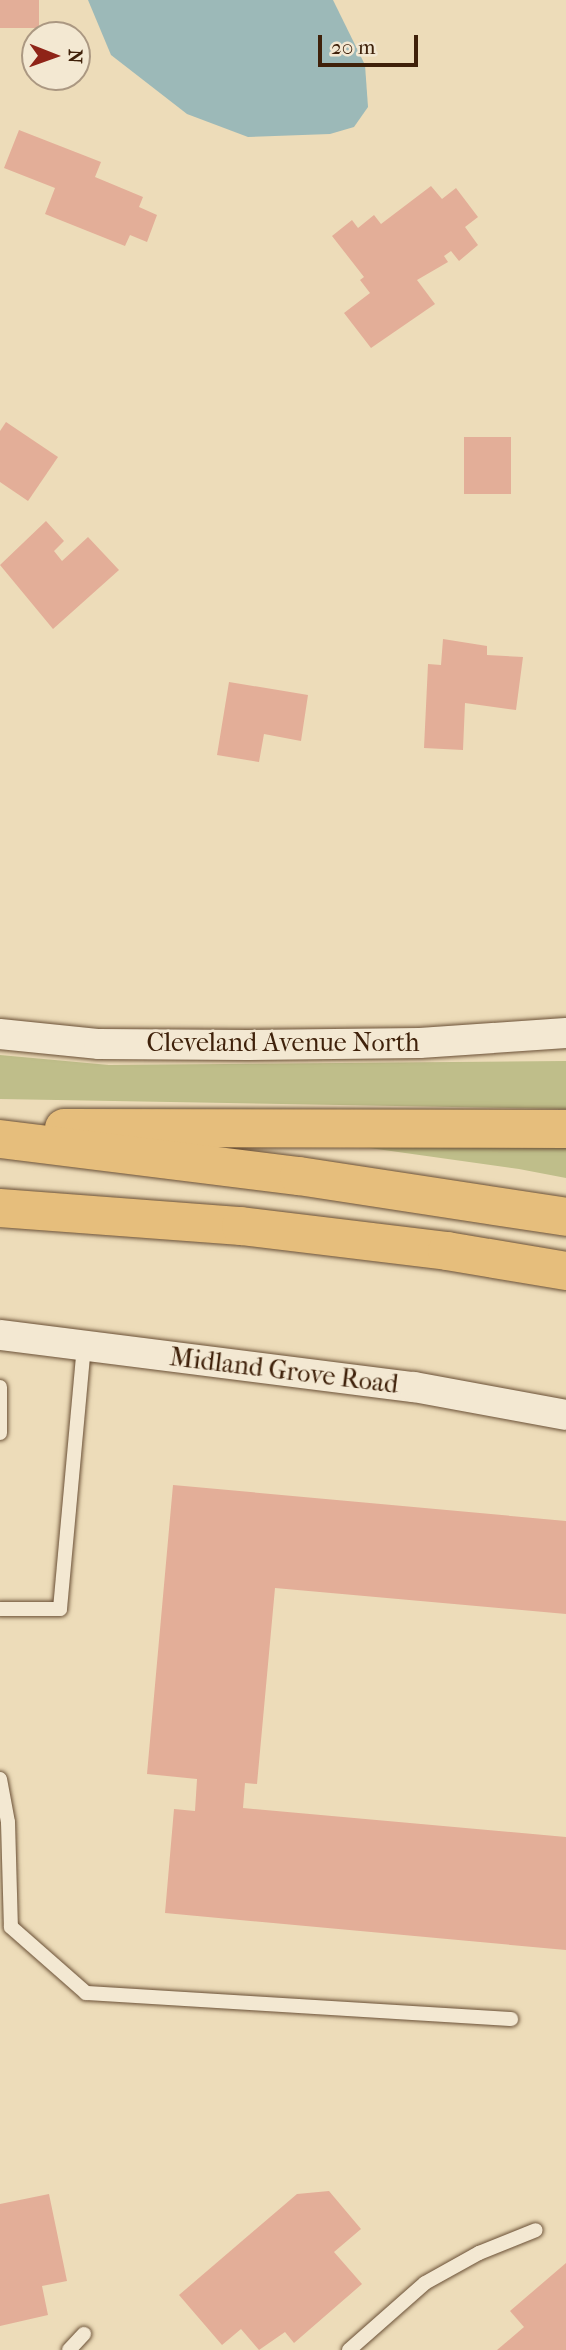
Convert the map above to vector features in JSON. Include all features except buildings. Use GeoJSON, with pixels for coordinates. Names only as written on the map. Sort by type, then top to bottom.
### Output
{"type":"FeatureCollection","features":[{"type":"Feature","properties":{"kind":"highway"},"geometry":{"type":"LineString","coordinates":[[0,1130],[204,1125],[566,1129]]}},
{"type":"Feature","properties":{"kind":"highway"},"geometry":{"type":"LineString","coordinates":[[0,1139],[299,1176],[566,1217]]}},
{"type":"Feature","properties":{"kind":"highway"},"geometry":{"type":"LineString","coordinates":[[0,1208],[241,1226],[566,1271]]}},
{"type":"Feature","properties":{"kind":"street","name":"Cleveland Avenue North"},"geometry":{"type":"LineString","coordinates":[[0,1034],[99,1044],[248,1045],[420,1043],[566,1033]]}},
{"type":"Feature","properties":{"kind":"street","name":"Midland Grove Road"},"geometry":{"type":"LineString","coordinates":[[0,1335],[414,1387],[566,1415]]}},
{"type":"Feature","properties":{"kind":"lane"},"geometry":{"type":"LineString","coordinates":[[0,1609],[60,1609],[84,1345]]}},
{"type":"Feature","properties":{"kind":"lane"},"geometry":{"type":"LineString","coordinates":[[0,1387],[0,1433]]}},
{"type":"Feature","properties":{"kind":"lane"},"geometry":{"type":"LineString","coordinates":[[0,1779],[8,1822],[10,1927],[86,1993],[511,2019]]}},
{"type":"Feature","properties":{"kind":"lane"},"geometry":{"type":"LineString","coordinates":[[349,2350],[425,2283],[479,2253],[536,2231]]}},
{"type":"Feature","properties":{"kind":"lane"},"geometry":{"type":"LineString","coordinates":[[69,2350],[84,2334]]}},
{"type":"Feature","properties":{"kind":"shaded area"},"geometry":{"type":"Polygon","coordinates":[[[0,1055],[109,1065],[566,1061],[566,1109],[0,1099],[0,1055]]]}},
{"type":"Feature","properties":{"kind":"shaded area"},"geometry":{"type":"Polygon","coordinates":[[[320,1141],[566,1141],[566,1178],[519,1169],[320,1141]]]}},
{"type":"Feature","properties":{"kind":"water"},"geometry":{"type":"Polygon","coordinates":[[[88,0],[333,0],[365,65],[368,107],[354,127],[330,134],[248,137],[187,114],[111,55],[88,0]]]}}]}
